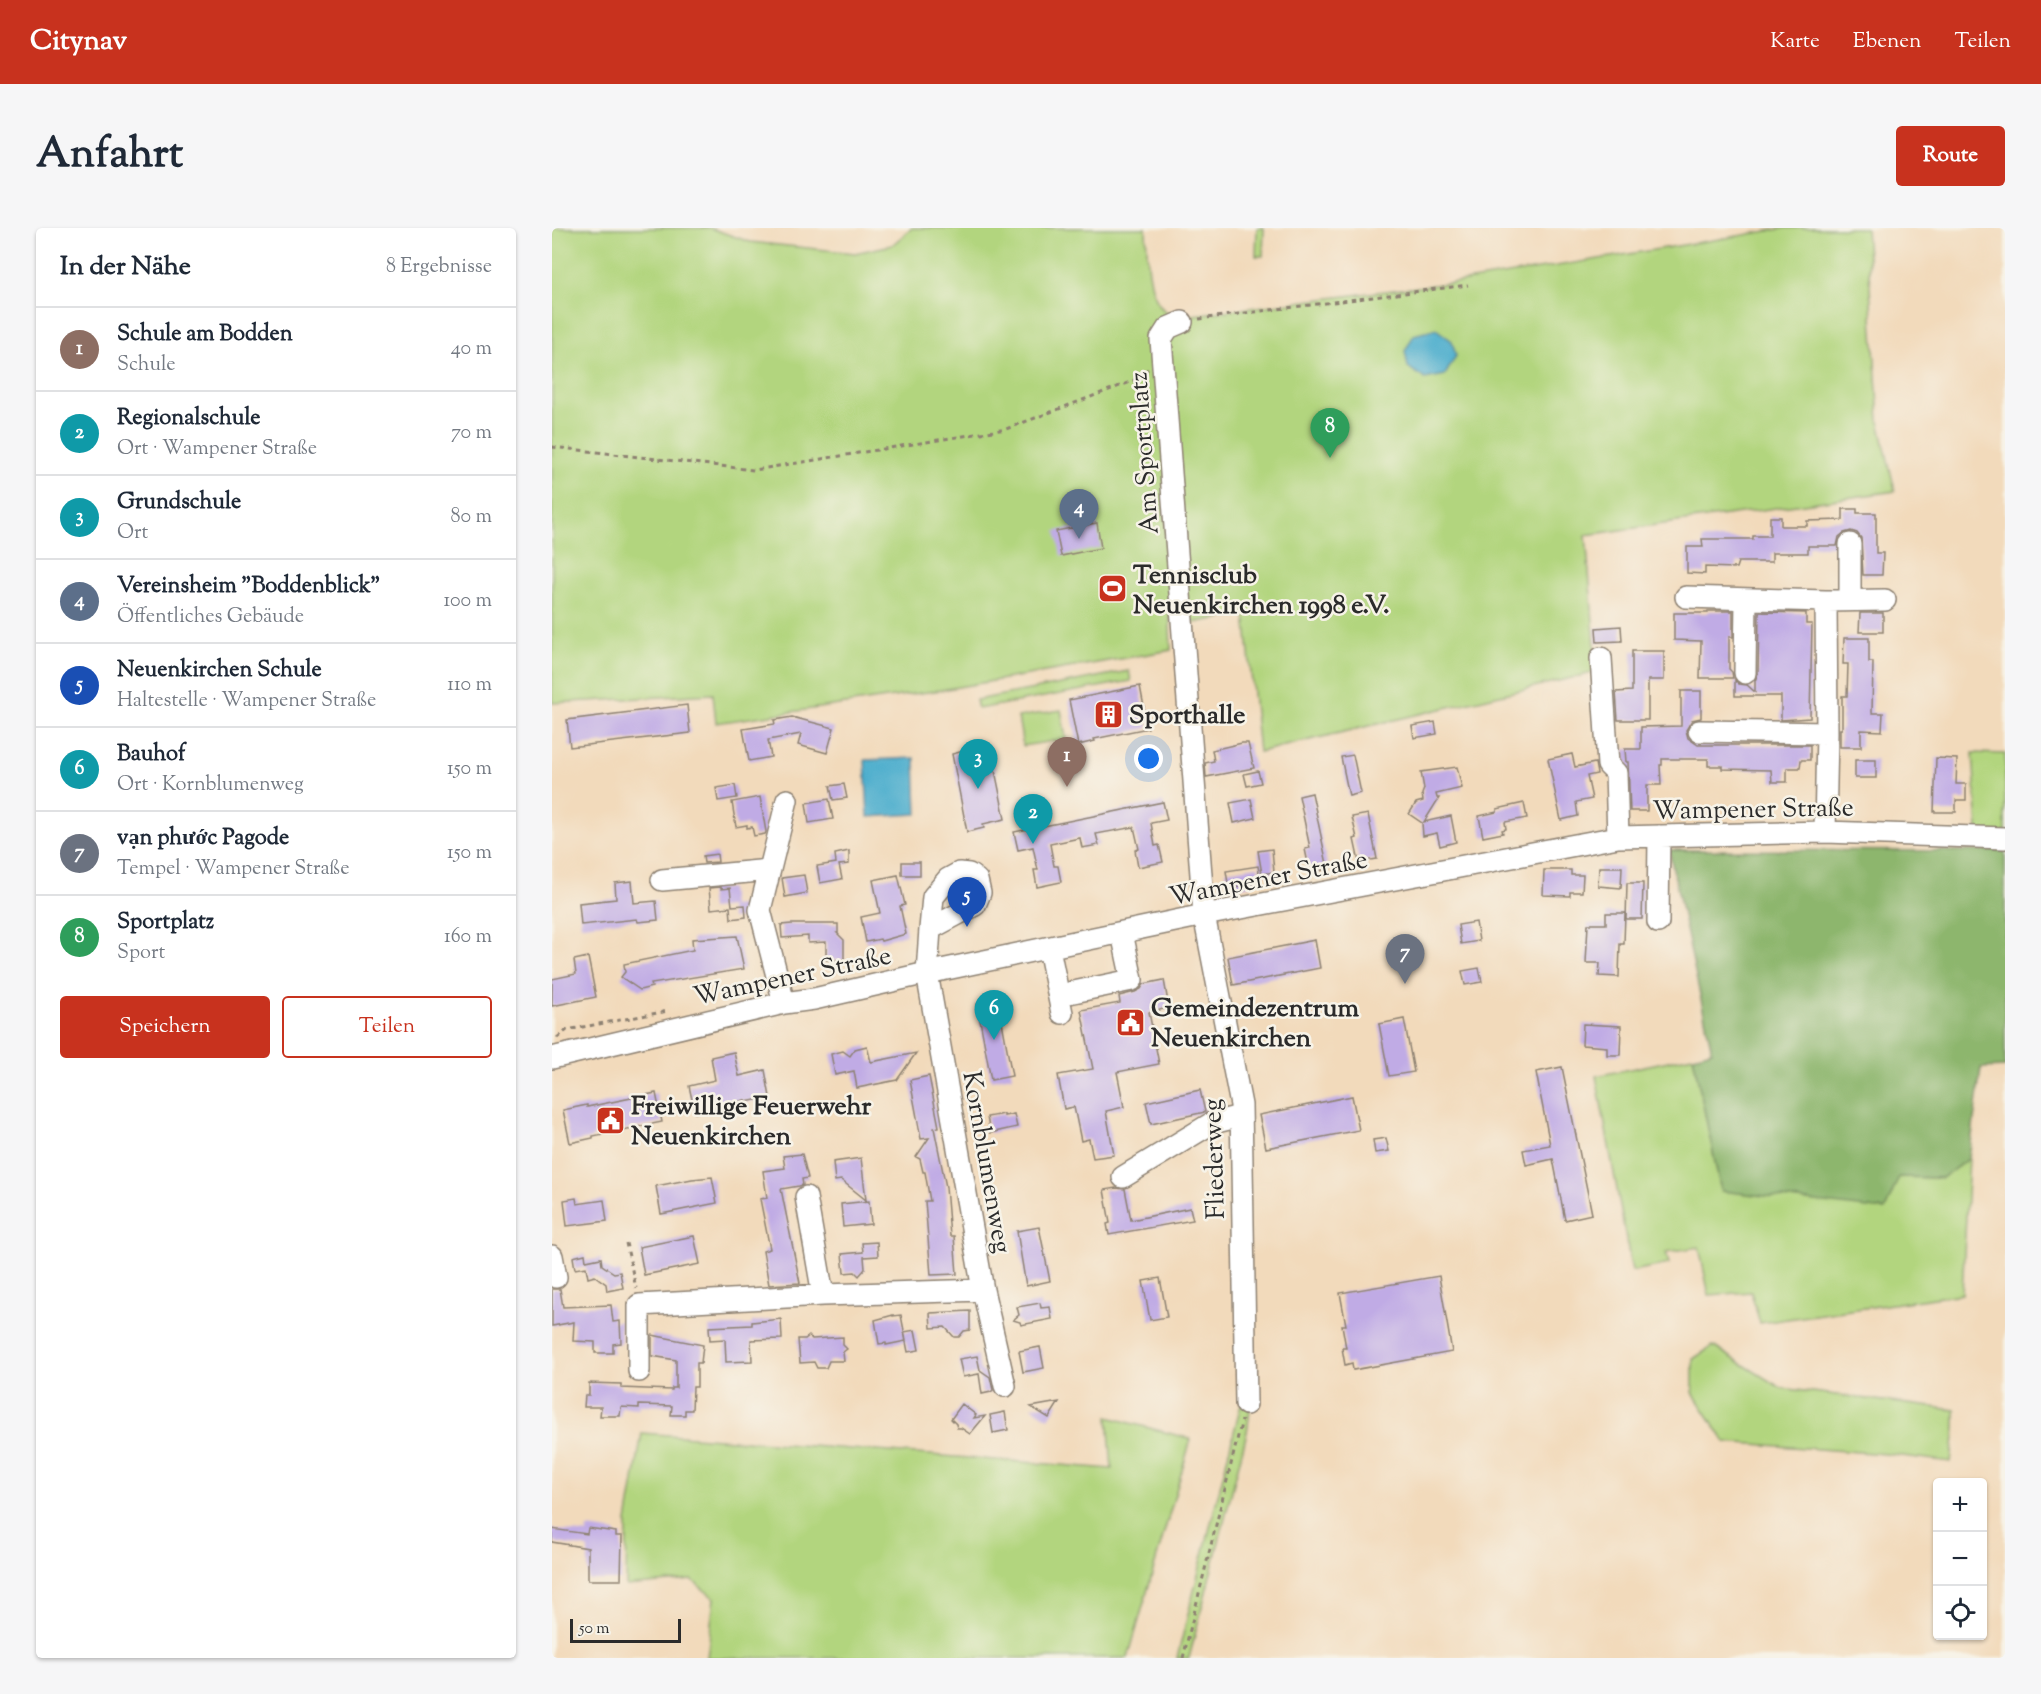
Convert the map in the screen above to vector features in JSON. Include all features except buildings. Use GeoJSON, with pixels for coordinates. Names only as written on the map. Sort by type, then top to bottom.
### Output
{"type":"FeatureCollection","features":[{"type":"Feature","properties":{"kind":"street","name":"Am Sportplatz"},"geometry":{"type":"LineString","coordinates":[[1182,322],[1168,328],[1161,339],[1204,915]]}},
{"type":"Feature","properties":{"kind":"street"},"geometry":{"type":"LineString","coordinates":[[1850,544],[1850,600]]}},
{"type":"Feature","properties":{"kind":"street"},"geometry":{"type":"LineString","coordinates":[[1686,597],[1746,600],[1885,600]]}},
{"type":"Feature","properties":{"kind":"street"},"geometry":{"type":"LineString","coordinates":[[1745,674],[1746,600]]}},
{"type":"Feature","properties":{"kind":"street"},"geometry":{"type":"LineString","coordinates":[[1825,832],[1827,601]]}},
{"type":"Feature","properties":{"kind":"street"},"geometry":{"type":"LineString","coordinates":[[1601,658],[1608,765],[1616,773],[1618,837]]}},
{"type":"Feature","properties":{"kind":"street"},"geometry":{"type":"LineString","coordinates":[[1699,731],[1827,733]]}},
{"type":"Feature","properties":{"kind":"street"},"geometry":{"type":"LineString","coordinates":[[784,1004],[760,910],[787,800]]}},
{"type":"Feature","properties":{"kind":"street","name":"Wampener Straße"},"geometry":{"type":"LineString","coordinates":[[552,1058],[784,1004],[1204,915],[1618,837],[1825,832],[2005,838]]}},
{"type":"Feature","properties":{"kind":"street"},"geometry":{"type":"LineString","coordinates":[[1658,922],[1659,836]]}},
{"type":"Feature","properties":{"kind":"street"},"geometry":{"type":"LineString","coordinates":[[662,880],[770,870]]}},
{"type":"Feature","properties":{"kind":"street","name":"Fliederweg"},"geometry":{"type":"LineString","coordinates":[[1204,915],[1241,1105],[1246,1404]]}},
{"type":"Feature","properties":{"kind":"street","name":"Kornblumenweg"},"geometry":{"type":"LineString","coordinates":[[930,928],[927,973],[983,1290],[1005,1386]]}},
{"type":"Feature","properties":{"kind":"street"},"geometry":{"type":"LineString","coordinates":[[1049,948],[1061,1004],[1132,980],[1122,933]]}},
{"type":"Feature","properties":{"kind":"street"},"geometry":{"type":"LineString","coordinates":[[1123,1177],[1212,1123],[1241,1116]]}},
{"type":"Feature","properties":{"kind":"street"},"geometry":{"type":"LineString","coordinates":[[806,1197],[823,1295]]}},
{"type":"Feature","properties":{"kind":"street","name":"Kornblumenweg"},"geometry":{"type":"LineString","coordinates":[[639,1305],[823,1295],[983,1290]]}},
{"type":"Feature","properties":{"kind":"street"},"geometry":{"type":"LineString","coordinates":[[639,1305],[639,1371]]}},
{"type":"Feature","properties":{"kind":"path"},"geometry":{"type":"LineString","coordinates":[[1182,322],[1468,285]]}},
{"type":"Feature","properties":{"kind":"path"},"geometry":{"type":"LineString","coordinates":[[552,447],[754,470],[1006,429],[1133,381],[1144,370],[1163,365]]}},
{"type":"Feature","properties":{"kind":"path"},"geometry":{"type":"LineString","coordinates":[[626,1243],[639,1305]]}},
{"type":"Feature","properties":{"kind":"path"},"geometry":{"type":"LineString","coordinates":[[1183,1658],[1246,1404]]}},
{"type":"Feature","properties":{"kind":"green space"},"geometry":{"type":"Polygon","coordinates":[[[552,228],[710,228],[750,242],[855,253],[892,245],[912,228],[1146,228],[1149,269],[1156,299],[1162,309],[1177,317],[1466,281],[1786,228],[1866,228],[1879,421],[1895,491],[1586,535],[1597,672],[1259,752],[1245,614],[1187,624],[1165,504],[1171,650],[941,690],[716,723],[713,694],[552,703],[552,228]]]}},
{"type":"Feature","properties":{"kind":"green space"},"geometry":{"type":"Polygon","coordinates":[[[1257,228],[1264,228],[1263,256],[1256,256],[1257,228]]]}},
{"type":"Feature","properties":{"kind":"green space"},"geometry":{"type":"Polygon","coordinates":[[[1129,671],[1131,681],[978,709],[976,700],[1129,671]]]}},
{"type":"Feature","properties":{"kind":"green space"},"geometry":{"type":"Polygon","coordinates":[[[1061,710],[1066,739],[1023,746],[1018,717],[1061,710]]]}},
{"type":"Feature","properties":{"kind":"green space"},"geometry":{"type":"Polygon","coordinates":[[[1973,753],[2005,754],[2005,851],[1987,851],[1978,829],[1973,753]]]}},
{"type":"Feature","properties":{"kind":"green space"},"geometry":{"type":"Polygon","coordinates":[[[1669,850],[2005,851],[2005,1067],[1981,1068],[1969,1158],[1942,1178],[1899,1177],[1885,1210],[1721,1191],[1693,1056],[1712,1051],[1669,850]]]}},
{"type":"Feature","properties":{"kind":"green space"},"geometry":{"type":"Polygon","coordinates":[[[1693,1056],[1721,1191],[1899,1177],[1942,1178],[1969,1158],[1962,1294],[1760,1323],[1751,1292],[1709,1295],[1699,1247],[1666,1252],[1669,1264],[1632,1271],[1596,1076],[1693,1056]]]}},
{"type":"Feature","properties":{"kind":"green space"},"geometry":{"type":"Polygon","coordinates":[[[1713,1346],[1781,1388],[1955,1410],[1951,1462],[1886,1454],[1725,1442],[1693,1393],[1693,1359],[1713,1346]]]}},
{"type":"Feature","properties":{"kind":"green space"},"geometry":{"type":"Polygon","coordinates":[[[1251,1403],[1247,1432],[1189,1658],[1177,1658],[1241,1404],[1251,1403]]]}},
{"type":"Feature","properties":{"kind":"green space"},"geometry":{"type":"Polygon","coordinates":[[[1108,1417],[1191,1439],[1128,1658],[707,1658],[714,1598],[692,1580],[626,1586],[627,1522],[642,1433],[1112,1469],[1108,1417]]]}},
{"type":"Feature","properties":{"kind":"water"},"geometry":{"type":"Polygon","coordinates":[[[1436,329],[1452,341],[1456,356],[1445,375],[1425,379],[1408,367],[1405,351],[1414,335],[1436,329]]]}},
{"type":"Feature","properties":{"kind":"water"},"geometry":{"type":"Polygon","coordinates":[[[915,758],[917,814],[868,817],[865,760],[915,758]]]}},
{"type":"Feature","properties":{"kind":"place","name":"Sportplatz"},"geometry":{"type":"Point","coordinates":[1330,458]}},
{"type":"Feature","properties":{"kind":"place","name":"Vereinsheim \"Boddenblick\""},"geometry":{"type":"Point","coordinates":[1079,539]}},
{"type":"Feature","properties":{"kind":"place","name":"Tennisclub Neuenkirchen 1998 e.V."},"geometry":{"type":"Point","coordinates":[1112,589]}},
{"type":"Feature","properties":{"kind":"place","name":"Sporthalle"},"geometry":{"type":"Point","coordinates":[1108,714]}},
{"type":"Feature","properties":{"kind":"place","name":"Schule am Bodden"},"geometry":{"type":"Point","coordinates":[1067,787]}},
{"type":"Feature","properties":{"kind":"place","name":"Grundschule"},"geometry":{"type":"Point","coordinates":[978,789]}},
{"type":"Feature","properties":{"kind":"place","name":"Regionalschule"},"geometry":{"type":"Point","coordinates":[1033,844]}},
{"type":"Feature","properties":{"kind":"place","name":"Neuenkirchen Schule"},"geometry":{"type":"Point","coordinates":[967,927]}},
{"type":"Feature","properties":{"kind":"place","name":"vạn phước Pagode"},"geometry":{"type":"Point","coordinates":[1405,984]}},
{"type":"Feature","properties":{"kind":"place","name":"Gemeindezentrum Neuenkirchen"},"geometry":{"type":"Point","coordinates":[1130,1022]}},
{"type":"Feature","properties":{"kind":"place","name":"Bauhof"},"geometry":{"type":"Point","coordinates":[994,1040]}},
{"type":"Feature","properties":{"kind":"place","name":"Freiwillige Feuerwehr Neuenkirchen"},"geometry":{"type":"Point","coordinates":[610,1120]}}]}
